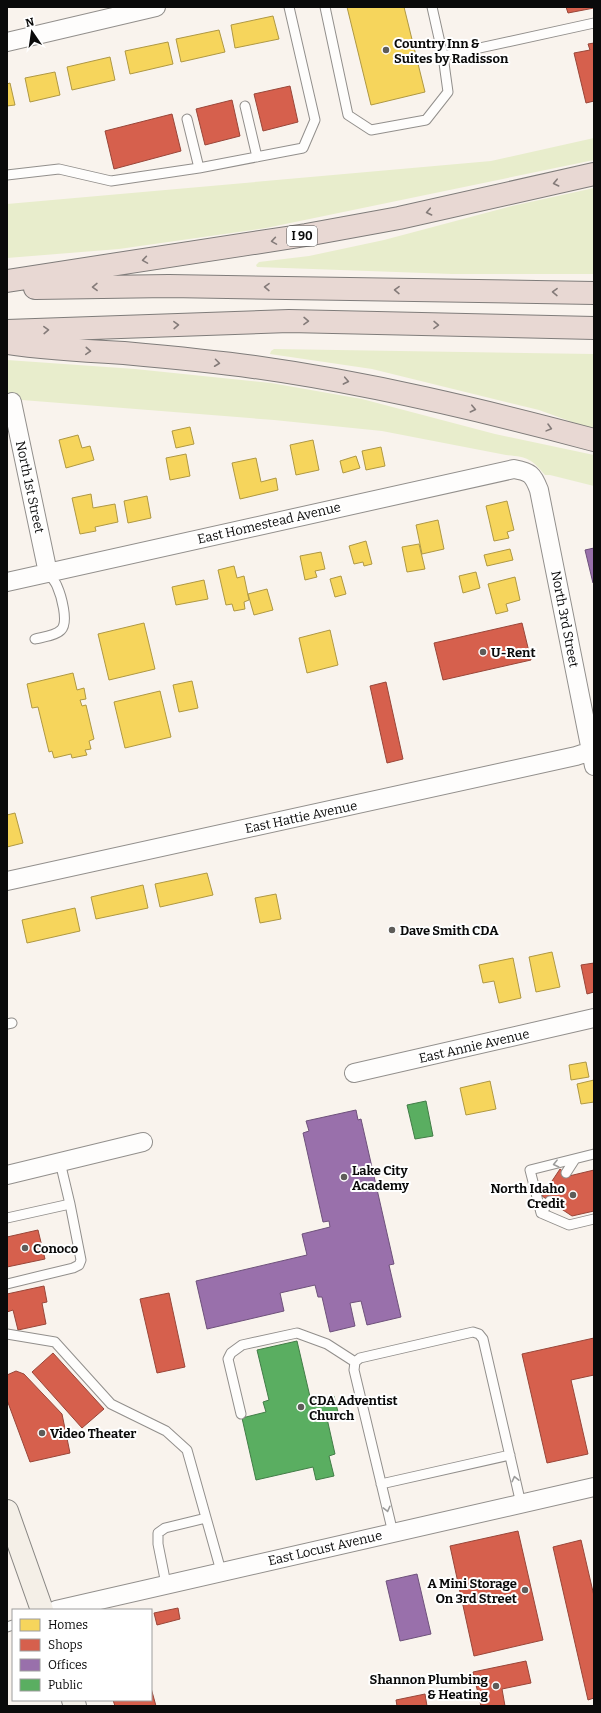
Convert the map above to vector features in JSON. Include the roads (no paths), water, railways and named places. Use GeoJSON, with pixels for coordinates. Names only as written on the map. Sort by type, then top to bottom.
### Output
{"type":"FeatureCollection","features":[{"type":"Feature","properties":{"kind":"highway","name":"I 90"},"geometry":{"type":"LineString","coordinates":[[7,281],[322,232],[469,203],[594,174]]}},
{"type":"Feature","properties":{"kind":"highway"},"geometry":{"type":"LineString","coordinates":[[7,289],[170,286],[594,293]]}},
{"type":"Feature","properties":{"kind":"highway"},"geometry":{"type":"LineString","coordinates":[[7,331],[289,321],[594,328]]}},
{"type":"Feature","properties":{"kind":"highway"},"geometry":{"type":"LineString","coordinates":[[7,343],[159,356],[253,367],[341,380],[512,418],[594,440]]}},
{"type":"Feature","properties":{"kind":"main road"},"geometry":{"type":"LineString","coordinates":[[7,1511],[42,1609]]}},
{"type":"Feature","properties":{"kind":"street"},"geometry":{"type":"LineString","coordinates":[[7,42],[156,7]]}},
{"type":"Feature","properties":{"kind":"street","name":"North 1st Street"},"geometry":{"type":"LineString","coordinates":[[12,402],[48,573]]}},
{"type":"Feature","properties":{"kind":"street","name":"East Homestead Avenue"},"geometry":{"type":"LineString","coordinates":[[7,582],[514,469],[531,474]]}},
{"type":"Feature","properties":{"kind":"street","name":"North 3rd Street"},"geometry":{"type":"LineString","coordinates":[[531,474],[539,490],[593,756]]}},
{"type":"Feature","properties":{"kind":"street","name":"East Hattie Avenue"},"geometry":{"type":"LineString","coordinates":[[7,881],[577,756],[593,756]]}},
{"type":"Feature","properties":{"kind":"street","name":"East Annie Avenue"},"geometry":{"type":"LineString","coordinates":[[354,1073],[594,1018]]}},
{"type":"Feature","properties":{"kind":"street"},"geometry":{"type":"LineString","coordinates":[[7,1175],[143,1142]]}},
{"type":"Feature","properties":{"kind":"street","name":"East Locust Avenue"},"geometry":{"type":"LineString","coordinates":[[60,1609],[594,1486]]}},
{"type":"Feature","properties":{"kind":"lane"},"geometry":{"type":"LineString","coordinates":[[7,175],[59,169],[111,181],[199,168],[303,148],[315,120],[289,7]]}},
{"type":"Feature","properties":{"kind":"lane"},"geometry":{"type":"LineString","coordinates":[[325,7],[348,115],[371,130],[426,120],[448,92],[443,56],[432,7]]}},
{"type":"Feature","properties":{"kind":"lane"},"geometry":{"type":"LineString","coordinates":[[443,56],[594,23]]}},
{"type":"Feature","properties":{"kind":"lane"},"geometry":{"type":"LineString","coordinates":[[245,106],[257,157]]}},
{"type":"Feature","properties":{"kind":"lane"},"geometry":{"type":"LineString","coordinates":[[187,119],[199,168]]}},
{"type":"Feature","properties":{"kind":"lane"},"geometry":{"type":"LineString","coordinates":[[35,639],[54,634],[61,630],[65,623],[65,615],[57,586],[48,573]]}},
{"type":"Feature","properties":{"kind":"lane"},"geometry":{"type":"LineString","coordinates":[[541,1213],[530,1170],[594,1154]]}},
{"type":"Feature","properties":{"kind":"lane"},"geometry":{"type":"LineString","coordinates":[[566,1174],[575,1159]]}},
{"type":"Feature","properties":{"kind":"lane"},"geometry":{"type":"LineString","coordinates":[[7,1284],[79,1265],[80,1260],[70,1204],[60,1162]]}},
{"type":"Feature","properties":{"kind":"lane"},"geometry":{"type":"LineString","coordinates":[[541,1213],[550,1201]]}},
{"type":"Feature","properties":{"kind":"lane"},"geometry":{"type":"LineString","coordinates":[[7,1218],[70,1204]]}},
{"type":"Feature","properties":{"kind":"lane"},"geometry":{"type":"LineString","coordinates":[[541,1213],[570,1225],[594,1219]]}},
{"type":"Feature","properties":{"kind":"lane"},"geometry":{"type":"LineString","coordinates":[[393,1533],[354,1370],[355,1362],[360,1358],[432,1341],[473,1332],[479,1334],[482,1339],[521,1504]]}},
{"type":"Feature","properties":{"kind":"lane"},"geometry":{"type":"LineString","coordinates":[[241,1414],[228,1359],[231,1352],[242,1345],[297,1333],[327,1344],[355,1362]]}},
{"type":"Feature","properties":{"kind":"lane"},"geometry":{"type":"LineString","coordinates":[[7,1334],[55,1342],[111,1404],[166,1431],[187,1450],[220,1571]]}},
{"type":"Feature","properties":{"kind":"lane"},"geometry":{"type":"LineString","coordinates":[[381,1484],[510,1455]]}},
{"type":"Feature","properties":{"kind":"lane"},"geometry":{"type":"LineString","coordinates":[[166,1584],[158,1544],[158,1534],[165,1528],[206,1518]]}},
{"type":"Feature","properties":{"kind":"place","name":"Country Inn & Suites by Radisson"},"geometry":{"type":"Point","coordinates":[386,50]}},
{"type":"Feature","properties":{"kind":"place","name":"U-Rent"},"geometry":{"type":"Point","coordinates":[483,652]}},
{"type":"Feature","properties":{"kind":"place","name":"Dave Smith CDA"},"geometry":{"type":"Point","coordinates":[392,930]}},
{"type":"Feature","properties":{"kind":"place","name":"Lake City Academy"},"geometry":{"type":"Point","coordinates":[344,1177]}},
{"type":"Feature","properties":{"kind":"place","name":"North Idaho Credit"},"geometry":{"type":"Point","coordinates":[573,1195]}},
{"type":"Feature","properties":{"kind":"place","name":"Conoco"},"geometry":{"type":"Point","coordinates":[25,1248]}},
{"type":"Feature","properties":{"kind":"place","name":"CDA Adventist Church"},"geometry":{"type":"Point","coordinates":[301,1407]}},
{"type":"Feature","properties":{"kind":"place","name":"Video Theater"},"geometry":{"type":"Point","coordinates":[42,1433]}},
{"type":"Feature","properties":{"kind":"place","name":"A Mini Storage On 3rd Street"},"geometry":{"type":"Point","coordinates":[525,1590]}},
{"type":"Feature","properties":{"kind":"place","name":"Shannon Plumbing & Heating"},"geometry":{"type":"Point","coordinates":[496,1686]}}]}
